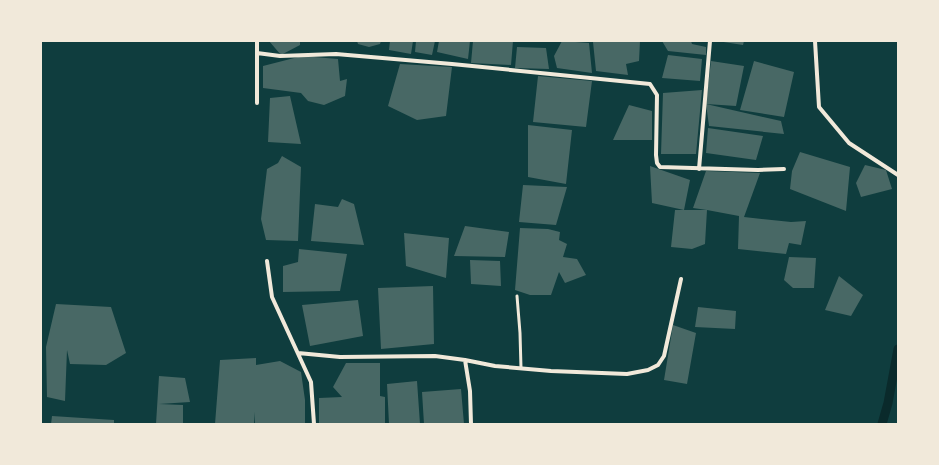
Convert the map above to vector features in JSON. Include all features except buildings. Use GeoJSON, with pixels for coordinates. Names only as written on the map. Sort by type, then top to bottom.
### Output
{"type":"FeatureCollection","features":[{"type":"Feature","properties":{"kind":"street"},"geometry":{"type":"LineString","coordinates":[[257,41],[257,103]]}},
{"type":"Feature","properties":{"kind":"street"},"geometry":{"type":"LineString","coordinates":[[699,169],[710,41]]}},
{"type":"Feature","properties":{"kind":"street"},"geometry":{"type":"LineString","coordinates":[[815,41],[819,107],[849,143],[897,174]]}},
{"type":"Feature","properties":{"kind":"street"},"geometry":{"type":"LineString","coordinates":[[257,53],[280,56],[336,54],[650,84],[657,95],[657,163],[660,167],[758,170],[784,169]]}},
{"type":"Feature","properties":{"kind":"street"},"geometry":{"type":"LineString","coordinates":[[267,261],[272,297],[311,382],[314,424]]}},
{"type":"Feature","properties":{"kind":"street"},"geometry":{"type":"LineString","coordinates":[[298,353],[340,357],[435,356],[495,366],[567,372],[627,374],[648,370],[658,365],[664,356],[681,279]]}},
{"type":"Feature","properties":{"kind":"street"},"geometry":{"type":"LineString","coordinates":[[465,360],[470,391],[471,424]]}},
{"type":"Feature","properties":{"kind":"lane"},"geometry":{"type":"LineString","coordinates":[[517,296],[521,368]]}},
{"type":"Feature","properties":{"kind":"waterway"},"geometry":{"type":"LineString","coordinates":[[882,424],[888,403],[898,349]]}}]}
